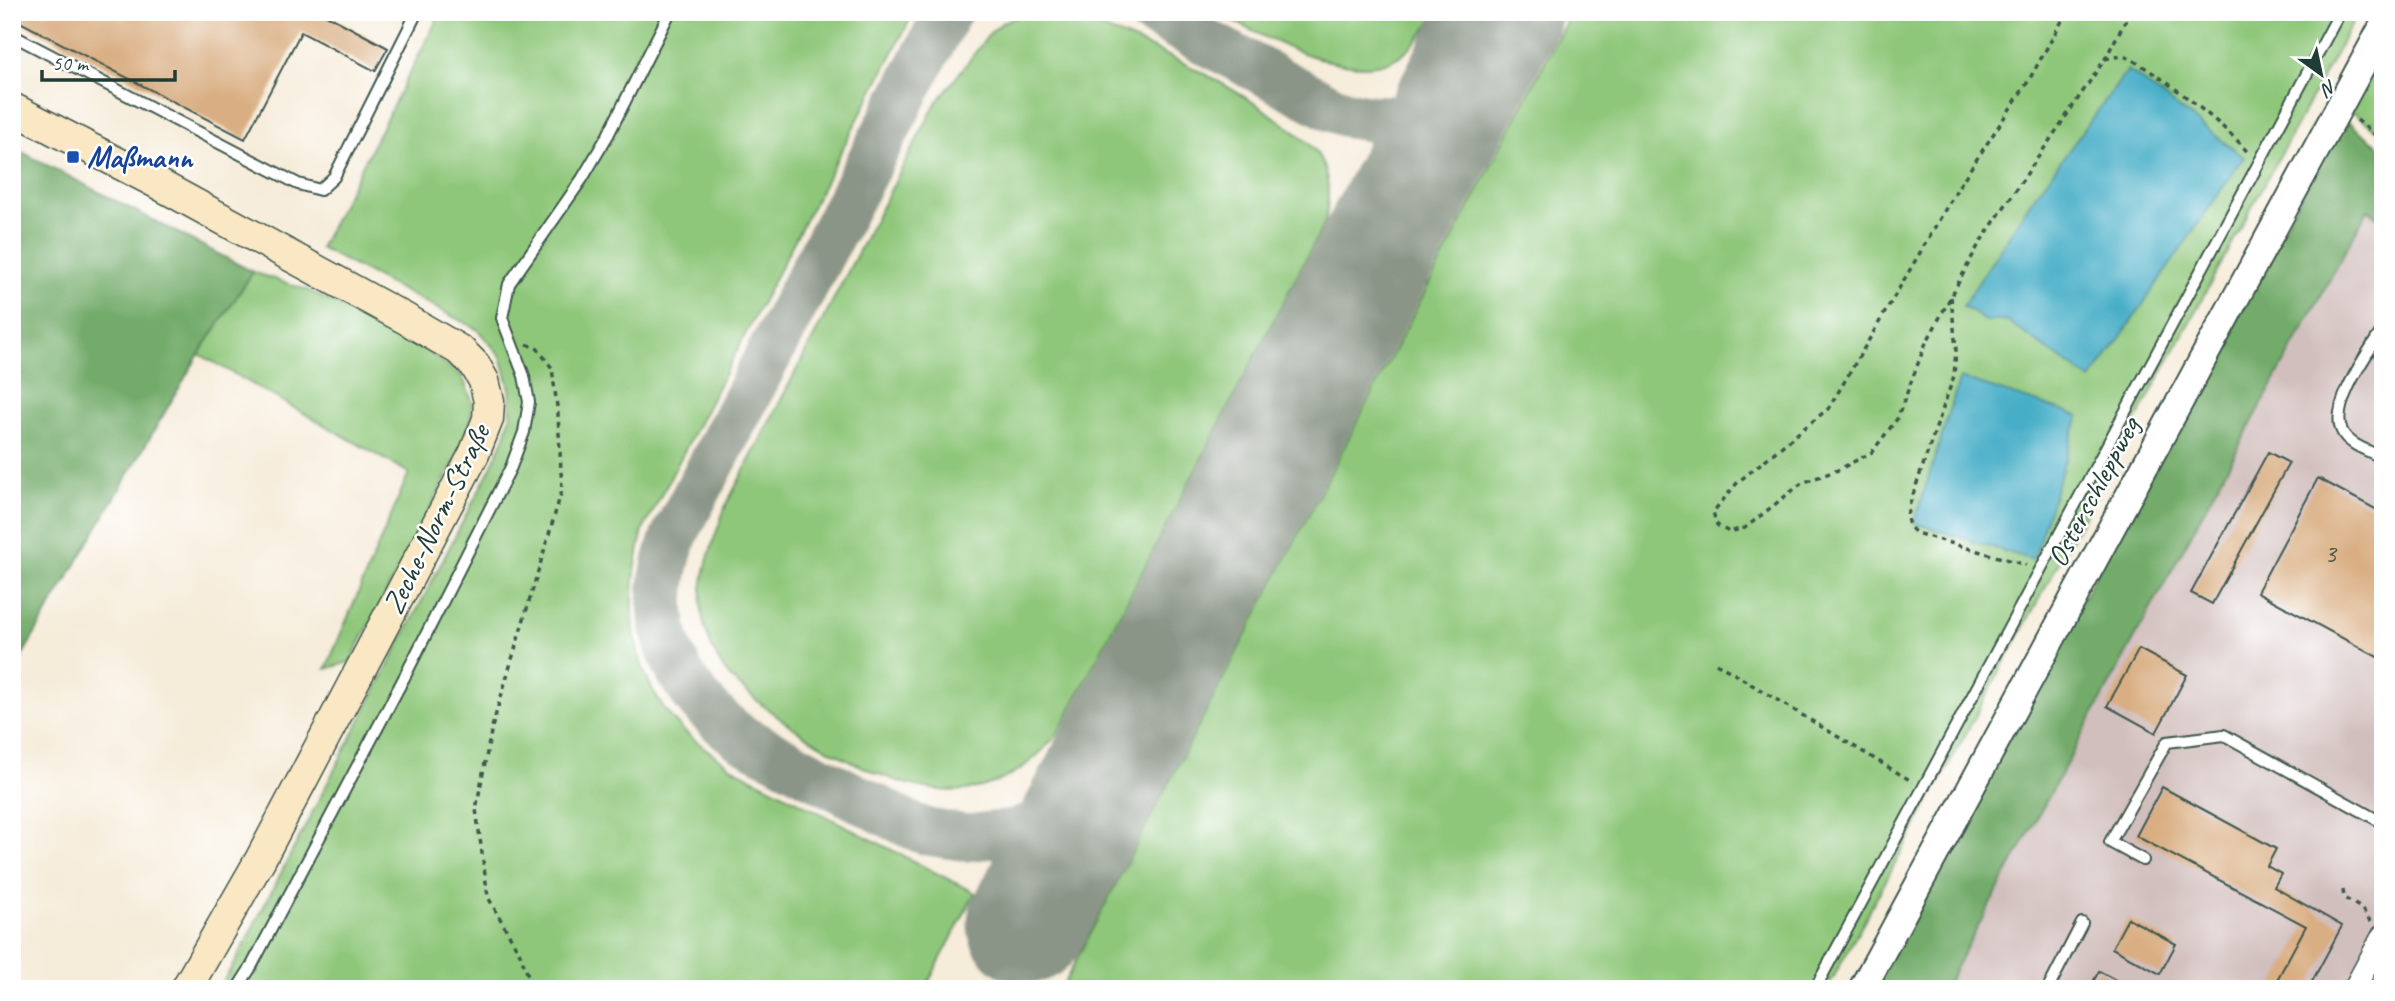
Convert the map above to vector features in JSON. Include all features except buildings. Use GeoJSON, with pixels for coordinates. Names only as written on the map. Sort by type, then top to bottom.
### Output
{"type":"FeatureCollection","features":[{"type":"Feature","properties":{"kind":"main road","name":"Zeche-Norm-Straße"},"geometry":{"type":"LineString","coordinates":[[12,108],[406,318],[461,351],[475,365],[484,381],[489,401],[488,419],[474,454],[260,860],[186,989]]}},
{"type":"Feature","properties":{"kind":"street","name":"Osterschleppweg"},"geometry":{"type":"LineString","coordinates":[[1862,989],[2383,26]]}},
{"type":"Feature","properties":{"kind":"street"},"geometry":{"type":"LineString","coordinates":[[2354,989],[2379,930]]}},
{"type":"Feature","properties":{"kind":"lane"},"geometry":{"type":"LineString","coordinates":[[12,35],[298,184],[320,190],[334,177],[417,12]]}},
{"type":"Feature","properties":{"kind":"lane"},"geometry":{"type":"LineString","coordinates":[[237,989],[406,674],[511,467],[524,432],[529,402],[524,376],[502,318],[509,284],[582,179],[608,135],[670,12]]}},
{"type":"Feature","properties":{"kind":"lane"},"geometry":{"type":"LineString","coordinates":[[1815,989],[2340,12]]}},
{"type":"Feature","properties":{"kind":"lane"},"geometry":{"type":"LineString","coordinates":[[2381,332],[2350,384],[2341,412],[2341,430],[2348,440],[2383,458]]}},
{"type":"Feature","properties":{"kind":"lane"},"geometry":{"type":"LineString","coordinates":[[2143,860],[2110,842],[2167,742],[2224,735],[2383,823]]}},
{"type":"Feature","properties":{"kind":"lane"},"geometry":{"type":"LineString","coordinates":[[2048,989],[2082,923]]}},
{"type":"Feature","properties":{"kind":"path"},"geometry":{"type":"LineString","coordinates":[[2067,12],[2029,80],[1959,186],[1829,408],[1738,482],[1713,512],[1717,525],[1729,532],[1745,528],[1802,483],[1838,470],[1872,452],[1897,419],[1925,345],[1979,244],[2105,59],[2130,12]]}},
{"type":"Feature","properties":{"kind":"path"},"geometry":{"type":"LineString","coordinates":[[2105,59],[2123,56],[2144,66],[2246,148],[2257,168]]}},
{"type":"Feature","properties":{"kind":"path"},"geometry":{"type":"LineString","coordinates":[[2339,107],[2383,141]]}},
{"type":"Feature","properties":{"kind":"path"},"geometry":{"type":"LineString","coordinates":[[1951,296],[1956,349],[1954,376],[1909,506],[1906,518],[1908,526],[1916,533],[2042,570]]}},
{"type":"Feature","properties":{"kind":"path"},"geometry":{"type":"LineString","coordinates":[[509,336],[538,349],[552,368],[558,414],[562,490],[492,727],[476,810],[488,897],[520,954],[533,989]]}},
{"type":"Feature","properties":{"kind":"path"},"geometry":{"type":"LineString","coordinates":[[1716,663],[1924,788]]}},
{"type":"Feature","properties":{"kind":"path"},"geometry":{"type":"LineString","coordinates":[[2343,890],[2344,898],[2361,908],[2379,930]]}},
{"type":"Feature","properties":{"kind":"shaded area"},"geometry":{"type":"Polygon","coordinates":[[[2368,208],[2383,221],[2383,989],[1944,989],[2368,208]]]}},
{"type":"Feature","properties":{"kind":"green space"},"geometry":{"type":"Polygon","coordinates":[[[441,12],[914,12],[643,530],[637,557],[633,610],[641,662],[651,686],[665,709],[689,736],[731,767],[975,893],[925,989],[218,989],[234,964],[488,473],[504,439],[511,414],[510,389],[501,356],[477,329],[320,248],[441,12]]]}},
{"type":"Feature","properties":{"kind":"green space"},"geometry":{"type":"Polygon","coordinates":[[[1217,12],[1436,12],[1412,46],[1400,56],[1386,63],[1354,66],[1302,53],[1217,12]]]}},
{"type":"Feature","properties":{"kind":"green space"},"geometry":{"type":"Polygon","coordinates":[[[1571,12],[2358,12],[1827,989],[1061,989],[1571,12]]]}},
{"type":"Feature","properties":{"kind":"green space"},"geometry":{"type":"Polygon","coordinates":[[[1025,13],[1066,18],[1121,35],[1193,68],[1270,113],[1315,151],[1325,171],[1327,205],[1325,222],[1058,733],[1018,771],[994,783],[966,790],[940,790],[912,785],[855,763],[827,749],[756,700],[722,666],[707,633],[701,597],[710,550],[726,505],[935,105],[991,32],[1003,22],[1025,13]]]}},
{"type":"Feature","properties":{"kind":"green space"},"geometry":{"type":"Polygon","coordinates":[[[2383,46],[2383,135],[2349,109],[2383,46]]]}},
{"type":"Feature","properties":{"kind":"green space"},"geometry":{"type":"Polygon","coordinates":[[[2343,118],[2383,149],[2383,221],[2368,209],[1944,989],[1871,989],[2343,118]]]}},
{"type":"Feature","properties":{"kind":"green space"},"geometry":{"type":"Polygon","coordinates":[[[12,147],[253,272],[199,354],[12,673],[12,147]]]}},
{"type":"Feature","properties":{"kind":"green space"},"geometry":{"type":"Polygon","coordinates":[[[253,272],[307,290],[412,341],[462,376],[473,403],[468,435],[350,662],[326,669],[409,473],[199,354],[253,272]]]}},
{"type":"Feature","properties":{"kind":"water"},"geometry":{"type":"Polygon","coordinates":[[[2128,70],[2244,157],[2091,380],[2007,321],[1986,321],[1963,306],[2032,200],[2128,70]]]}},
{"type":"Feature","properties":{"kind":"water"},"geometry":{"type":"Polygon","coordinates":[[[1960,378],[2079,416],[2033,560],[1914,523],[1960,378]]]}},
{"type":"Feature","properties":{"kind":"taxiway"},"geometry":{"type":"LineString","coordinates":[[948,12],[675,534],[665,565],[661,594],[663,622],[669,648],[680,673],[716,718],[741,738],[927,832],[968,838],[1017,832],[1053,817],[1088,790],[1116,754]]}},
{"type":"Feature","properties":{"kind":"taxiway"},"geometry":{"type":"LineString","coordinates":[[1150,12],[1333,109],[1380,119],[1412,115],[1441,102],[1463,81],[1485,47]]}},
{"type":"Feature","properties":{"kind":"runway"},"geometry":{"type":"LineString","coordinates":[[1027,924],[1502,12]]}},
{"type":"Feature","properties":{"kind":"place","name":"Maßmann"},"geometry":{"type":"Point","coordinates":[73,157]}}]}
